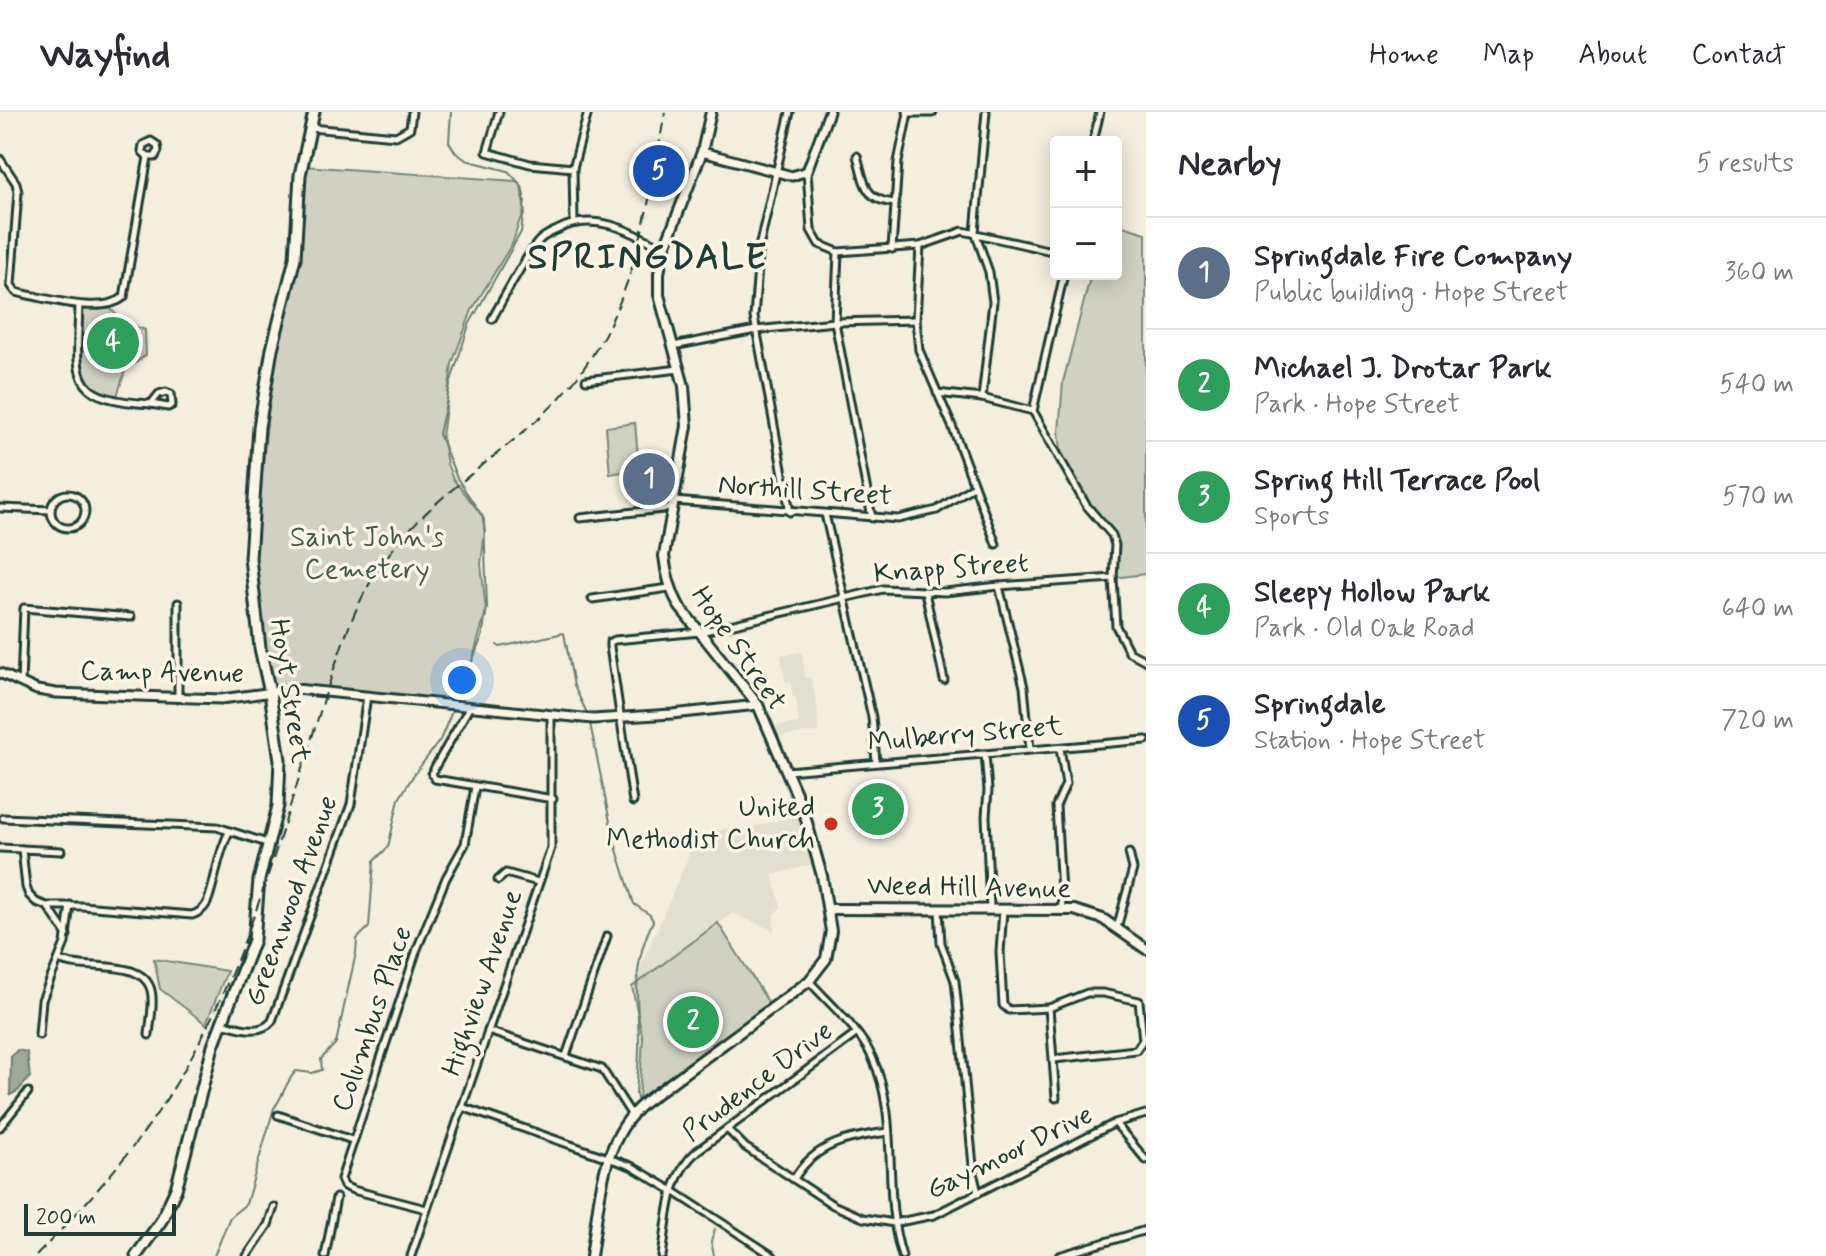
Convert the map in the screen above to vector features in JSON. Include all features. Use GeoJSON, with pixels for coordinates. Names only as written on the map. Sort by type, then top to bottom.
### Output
{"type":"FeatureCollection","features":[{"type":"Feature","properties":{"kind":"main road","name":"Hoyt Street"},"geometry":{"type":"LineString","coordinates":[[136,1256],[159,1225],[173,1197],[195,1108],[222,1023],[254,940],[258,887],[278,806],[281,781],[270,693],[260,648],[250,558],[258,448],[272,349],[295,258],[297,199],[314,112]]}},
{"type":"Feature","properties":{"kind":"main road","name":"Hope Street"},"geometry":{"type":"LineString","coordinates":[[591,1256],[608,1157],[617,1133],[631,1114],[809,981],[821,968],[831,939],[828,909],[813,841],[787,771],[758,705],[679,606],[669,588],[664,556],[687,426],[680,369],[659,295],[659,273],[664,249],[702,152],[711,112]]}},
{"type":"Feature","properties":{"kind":"main road","name":"Weed Hill Avenue"},"geometry":{"type":"LineString","coordinates":[[828,909],[1062,909],[1086,912],[1117,928],[1146,949]]}},
{"type":"Feature","properties":{"kind":"street"},"geometry":{"type":"LineString","coordinates":[[311,128],[396,136],[410,128],[412,112]]}},
{"type":"Feature","properties":{"kind":"street"},"geometry":{"type":"LineString","coordinates":[[499,112],[487,152],[530,164],[573,168]]}},
{"type":"Feature","properties":{"kind":"street"},"geometry":{"type":"LineString","coordinates":[[574,222],[573,168],[588,112]]}},
{"type":"Feature","properties":{"kind":"street"},"geometry":{"type":"LineString","coordinates":[[790,112],[760,243],[756,330],[790,512]]}},
{"type":"Feature","properties":{"kind":"street"},"geometry":{"type":"LineString","coordinates":[[829,112],[807,171],[811,230],[819,244],[838,252],[892,249],[920,246],[957,232],[975,232],[1050,251]]}},
{"type":"Feature","properties":{"kind":"street"},"geometry":{"type":"LineString","coordinates":[[892,249],[898,162],[908,112],[932,112]]}},
{"type":"Feature","properties":{"kind":"street"},"geometry":{"type":"LineString","coordinates":[[982,398],[993,302],[989,272],[975,232],[986,112]]}},
{"type":"Feature","properties":{"kind":"street"},"geometry":{"type":"LineString","coordinates":[[1094,136],[1100,112]]}},
{"type":"Feature","properties":{"kind":"street"},"geometry":{"type":"LineString","coordinates":[[702,152],[792,176],[800,176],[807,171]]}},
{"type":"Feature","properties":{"kind":"street"},"geometry":{"type":"LineString","coordinates":[[857,156],[872,197],[895,203]]}},
{"type":"Feature","properties":{"kind":"street"},"geometry":{"type":"LineString","coordinates":[[0,159],[16,183],[18,192],[11,285],[16,292],[79,305],[117,303],[124,297],[148,157]]}},
{"type":"Feature","properties":{"kind":"street"},"geometry":{"type":"LineString","coordinates":[[492,319],[539,240],[574,222],[591,221],[619,228],[664,249]]}},
{"type":"Feature","properties":{"kind":"street"},"geometry":{"type":"LineString","coordinates":[[920,246],[916,320],[919,350],[957,438],[996,544]]}},
{"type":"Feature","properties":{"kind":"street"},"geometry":{"type":"LineString","coordinates":[[838,252],[835,322],[872,518]]}},
{"type":"Feature","properties":{"kind":"street"},"geometry":{"type":"LineString","coordinates":[[1063,280],[1033,411],[1086,505],[1112,535],[1116,560],[1113,578],[1116,626],[1129,652],[1146,661]]}},
{"type":"Feature","properties":{"kind":"street"},"geometry":{"type":"LineString","coordinates":[[79,305],[77,370],[89,389],[105,399],[151,404]]}},
{"type":"Feature","properties":{"kind":"street"},"geometry":{"type":"LineString","coordinates":[[673,346],[756,330],[835,322],[916,320]]}},
{"type":"Feature","properties":{"kind":"street"},"geometry":{"type":"LineString","coordinates":[[586,380],[680,369]]}},
{"type":"Feature","properties":{"kind":"street"},"geometry":{"type":"LineString","coordinates":[[937,393],[982,398],[1033,411]]}},
{"type":"Feature","properties":{"kind":"street","name":"Northill Street"},"geometry":{"type":"LineString","coordinates":[[580,518],[674,504],[898,519],[946,505],[973,486]]}},
{"type":"Feature","properties":{"kind":"street"},"geometry":{"type":"LineString","coordinates":[[67,494],[82,499],[86,507],[84,520],[68,529],[55,523],[51,510],[57,500],[67,494]]}},
{"type":"Feature","properties":{"kind":"street"},"geometry":{"type":"LineString","coordinates":[[0,508],[51,510]]}},
{"type":"Feature","properties":{"kind":"street"},"geometry":{"type":"LineString","coordinates":[[825,514],[872,717],[876,762]]}},
{"type":"Feature","properties":{"kind":"street","name":"Knapp Street"},"geometry":{"type":"LineString","coordinates":[[620,718],[610,642],[700,632],[883,589],[945,592],[1113,578]]}},
{"type":"Feature","properties":{"kind":"street"},"geometry":{"type":"LineString","coordinates":[[999,586],[1024,687],[1030,750]]}},
{"type":"Feature","properties":{"kind":"street"},"geometry":{"type":"LineString","coordinates":[[592,599],[669,588]]}},
{"type":"Feature","properties":{"kind":"street"},"geometry":{"type":"LineString","coordinates":[[925,592],[944,680]]}},
{"type":"Feature","properties":{"kind":"street"},"geometry":{"type":"LineString","coordinates":[[178,603],[178,699]]}},
{"type":"Feature","properties":{"kind":"street"},"geometry":{"type":"LineString","coordinates":[[21,684],[24,608],[131,617]]}},
{"type":"Feature","properties":{"kind":"street","name":"Camp Avenue"},"geometry":{"type":"LineString","coordinates":[[0,673],[21,684],[56,693],[221,699],[296,689],[551,716],[620,718],[758,705]]}},
{"type":"Feature","properties":{"kind":"street","name":"Greenwood Avenue"},"geometry":{"type":"LineString","coordinates":[[222,1023],[258,1030],[272,1021],[351,804],[367,696]]}},
{"type":"Feature","properties":{"kind":"street"},"geometry":{"type":"LineString","coordinates":[[469,708],[435,767],[433,777],[441,781],[553,799]]}},
{"type":"Feature","properties":{"kind":"street","name":"Highview Avenue"},"geometry":{"type":"LineString","coordinates":[[411,1256],[552,843],[551,716]]}},
{"type":"Feature","properties":{"kind":"street"},"geometry":{"type":"LineString","coordinates":[[620,718],[633,802]]}},
{"type":"Feature","properties":{"kind":"street","name":"Mulberry Street"},"geometry":{"type":"LineString","coordinates":[[787,771],[1146,740]]}},
{"type":"Feature","properties":{"kind":"street"},"geometry":{"type":"LineString","coordinates":[[1060,748],[1066,784],[1056,806],[1062,909]]}},
{"type":"Feature","properties":{"kind":"street"},"geometry":{"type":"LineString","coordinates":[[985,754],[990,909]]}},
{"type":"Feature","properties":{"kind":"street","name":"Columbus Place"},"geometry":{"type":"LineString","coordinates":[[426,1209],[344,1186],[342,1168],[426,926],[446,878],[465,844],[475,787]]}},
{"type":"Feature","properties":{"kind":"street"},"geometry":{"type":"LineString","coordinates":[[3,818],[210,827],[268,843]]}},
{"type":"Feature","properties":{"kind":"street"},"geometry":{"type":"LineString","coordinates":[[22,849],[29,895],[36,902],[47,906],[70,905],[186,915],[198,914],[207,902],[218,858],[229,832]]}},
{"type":"Feature","properties":{"kind":"street"},"geometry":{"type":"LineString","coordinates":[[0,848],[61,851]]}},
{"type":"Feature","properties":{"kind":"street"},"geometry":{"type":"LineString","coordinates":[[1117,928],[1133,869],[1129,853]]}},
{"type":"Feature","properties":{"kind":"street"},"geometry":{"type":"LineString","coordinates":[[498,880],[506,873],[538,882]]}},
{"type":"Feature","properties":{"kind":"street"},"geometry":{"type":"LineString","coordinates":[[39,1035],[42,1000],[67,935],[70,905]]}},
{"type":"Feature","properties":{"kind":"street"},"geometry":{"type":"LineString","coordinates":[[47,906],[67,935]]}},
{"type":"Feature","properties":{"kind":"street"},"geometry":{"type":"LineString","coordinates":[[939,909],[941,943],[957,995],[978,1193]]}},
{"type":"Feature","properties":{"kind":"street"},"geometry":{"type":"LineString","coordinates":[[1003,910],[1000,952],[1003,1005],[1009,1010],[1049,1008],[1087,993],[1103,993],[1139,1001],[1143,1040],[1136,1050],[1054,1059]]}},
{"type":"Feature","properties":{"kind":"street"},"geometry":{"type":"LineString","coordinates":[[566,1056],[607,936]]}},
{"type":"Feature","properties":{"kind":"street"},"geometry":{"type":"LineString","coordinates":[[59,960],[69,964],[129,970],[143,976],[152,995],[149,1035]]}},
{"type":"Feature","properties":{"kind":"street"},"geometry":{"type":"LineString","coordinates":[[809,981],[872,1056],[886,1103],[894,1223],[902,1256]]}},
{"type":"Feature","properties":{"kind":"street"},"geometry":{"type":"LineString","coordinates":[[1049,1008],[1056,1098]]}},
{"type":"Feature","properties":{"kind":"street"},"geometry":{"type":"LineString","coordinates":[[488,1031],[602,1069],[631,1114]]}},
{"type":"Feature","properties":{"kind":"street","name":"Prudence Drive"},"geometry":{"type":"LineString","coordinates":[[662,1256],[675,1180],[683,1165],[856,1034]]}},
{"type":"Feature","properties":{"kind":"street"},"geometry":{"type":"LineString","coordinates":[[0,1127],[28,1092]]}},
{"type":"Feature","properties":{"kind":"street"},"geometry":{"type":"LineString","coordinates":[[462,1107],[631,1166],[773,1256]]}},
{"type":"Feature","properties":{"kind":"street","name":"Gaymoor Drive"},"geometry":{"type":"LineString","coordinates":[[727,1129],[745,1147],[848,1212],[894,1223],[934,1215],[1115,1123],[1146,1114]]}},
{"type":"Feature","properties":{"kind":"street"},"geometry":{"type":"LineString","coordinates":[[278,1115],[352,1140]]}},
{"type":"Feature","properties":{"kind":"street"},"geometry":{"type":"LineString","coordinates":[[1115,1123],[1146,1160]]}},
{"type":"Feature","properties":{"kind":"street"},"geometry":{"type":"LineString","coordinates":[[794,1179],[810,1158],[824,1147],[848,1138],[888,1132]]}},
{"type":"Feature","properties":{"kind":"street"},"geometry":{"type":"LineString","coordinates":[[325,1256],[336,1198]]}},
{"type":"Feature","properties":{"kind":"street"},"geometry":{"type":"LineString","coordinates":[[247,1256],[268,1225],[274,1207]]}},
{"type":"Feature","properties":{"kind":"street"},"geometry":{"type":"LineString","coordinates":[[1059,1256],[1146,1230]]}},
{"type":"Feature","properties":{"kind":"shaded area"},"geometry":{"type":"Polygon","coordinates":[[[802,652],[805,677],[810,677],[817,703],[818,732],[778,736],[777,726],[799,723],[796,697],[793,697],[791,682],[785,682],[781,655],[802,652]]]}},
{"type":"Feature","properties":{"kind":"shaded area"},"geometry":{"type":"Polygon","coordinates":[[[799,815],[813,864],[772,875],[781,907],[774,914],[774,931],[733,913],[632,987],[687,860],[689,853],[685,838],[740,826],[742,830],[799,815]]]}},
{"type":"Feature","properties":{"kind":"shaded area"},"geometry":{"type":"Polygon","coordinates":[[[17,1050],[27,1052],[30,1077],[10,1095],[11,1057],[17,1050]]]}},
{"type":"Feature","properties":{"kind":"green space","name":"Saint John's Cemetery"},"geometry":{"type":"Polygon","coordinates":[[[303,166],[516,181],[521,185],[525,214],[513,242],[472,310],[452,364],[442,437],[453,479],[482,515],[485,532],[481,564],[486,611],[471,665],[451,704],[288,686],[271,689],[253,556],[274,357],[294,279],[303,166]]]}},
{"type":"Feature","properties":{"kind":"green space"},"geometry":{"type":"Polygon","coordinates":[[[1122,226],[1146,233],[1146,579],[1145,574],[1113,578],[1112,535],[1091,513],[1063,468],[1059,432],[1063,382],[1089,280],[1122,280],[1122,226]]]}},
{"type":"Feature","properties":{"kind":"green space"},"geometry":{"type":"Polygon","coordinates":[[[81,308],[111,309],[123,322],[145,330],[146,355],[125,371],[117,396],[100,394],[90,384],[80,365],[81,308]]]}},
{"type":"Feature","properties":{"kind":"green space"},"geometry":{"type":"Polygon","coordinates":[[[635,423],[639,469],[610,474],[606,427],[635,423]]]}},
{"type":"Feature","properties":{"kind":"green space"},"geometry":{"type":"Polygon","coordinates":[[[718,923],[770,1005],[639,1099],[643,1039],[632,987],[718,923]]]}},
{"type":"Feature","properties":{"kind":"green space"},"geometry":{"type":"Polygon","coordinates":[[[154,959],[227,971],[206,1024],[160,989],[154,959]]]}},
{"type":"Feature","properties":{"kind":"waterway"},"geometry":{"type":"LineString","coordinates":[[451,112],[449,142],[456,153],[466,160],[508,171],[522,186],[525,201],[521,232],[469,325],[451,381],[439,434],[457,478],[484,519],[487,608],[482,637],[455,703]]}},
{"type":"Feature","properties":{"kind":"waterway"},"geometry":{"type":"LineString","coordinates":[[497,645],[500,647],[564,633],[574,686],[587,713]]}},
{"type":"Feature","properties":{"kind":"waterway"},"geometry":{"type":"LineString","coordinates":[[214,1256],[230,1217],[246,1204],[274,1108],[290,1079],[296,1071],[312,1073],[322,1070],[321,1059],[336,1043],[357,939],[369,927],[374,861],[388,847],[399,799],[440,740],[453,709]]}},
{"type":"Feature","properties":{"kind":"waterway"},"geometry":{"type":"LineString","coordinates":[[590,723],[613,837],[634,904],[650,915],[653,921],[642,951],[637,979],[638,1103]]}},
{"type":"Feature","properties":{"kind":"waterway"},"geometry":{"type":"LineString","coordinates":[[714,1256],[711,1241],[715,1229]]}},
{"type":"Feature","properties":{"kind":"railway"},"geometry":{"type":"LineString","coordinates":[[36,1256],[89,1200],[138,1140],[179,1079],[214,1013],[256,910],[343,642],[366,590],[383,562],[443,497],[536,421],[568,388],[593,354],[613,317],[640,239],[665,112]]}},
{"type":"Feature","properties":{"kind":"place","name":"Springdale"},"geometry":{"type":"Point","coordinates":[659,171]}},
{"type":"Feature","properties":{"kind":"place","name":"Sleepy Hollow Park"},"geometry":{"type":"Point","coordinates":[113,343]}},
{"type":"Feature","properties":{"kind":"place","name":"Springdale Fire Company"},"geometry":{"type":"Point","coordinates":[649,479]}},
{"type":"Feature","properties":{"kind":"place","name":"Spring Hill Terrace Pool"},"geometry":{"type":"Point","coordinates":[878,809]}},
{"type":"Feature","properties":{"kind":"place","name":"United Methodist Church"},"geometry":{"type":"Point","coordinates":[831,824]}},
{"type":"Feature","properties":{"kind":"place","name":"Michael J. Drotar Park"},"geometry":{"type":"Point","coordinates":[693,1022]}},
{"type":"Feature","properties":{"kind":"district","name":"SPRINGDALE"},"geometry":{"type":"Point","coordinates":[648,258]}}]}
